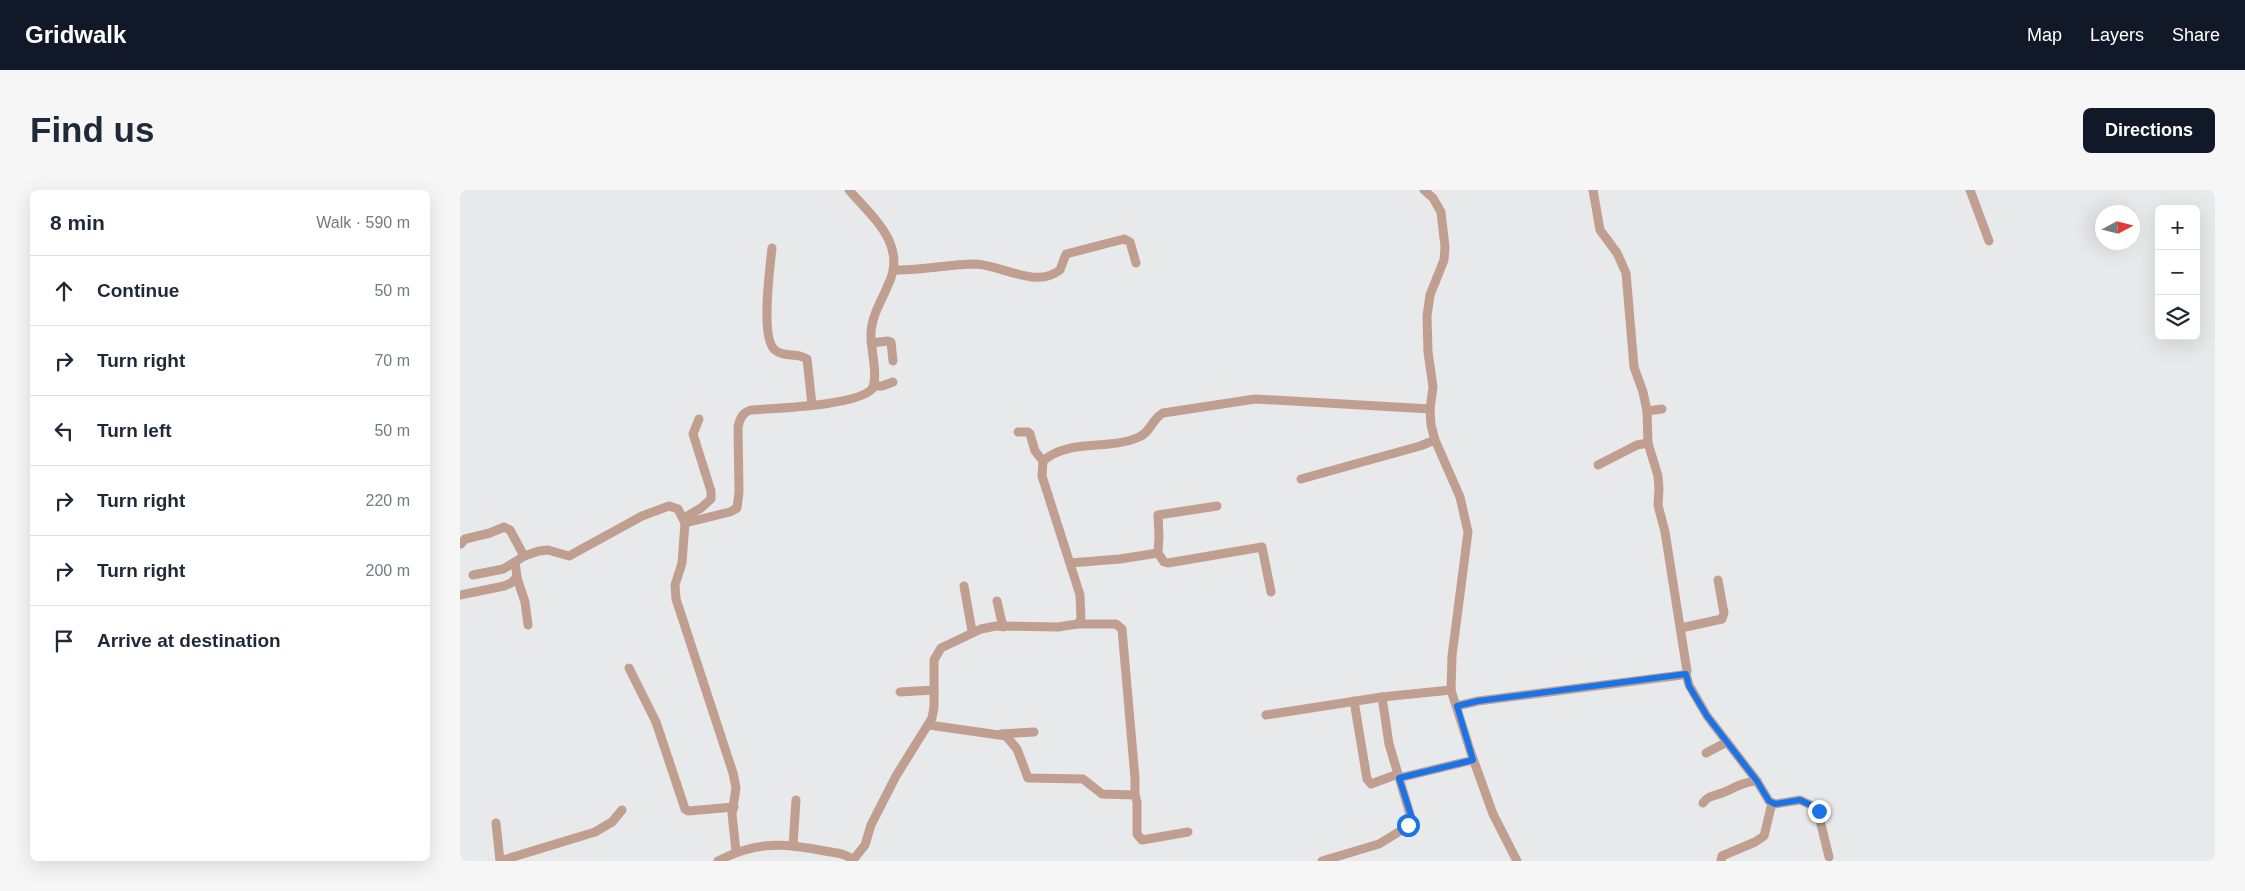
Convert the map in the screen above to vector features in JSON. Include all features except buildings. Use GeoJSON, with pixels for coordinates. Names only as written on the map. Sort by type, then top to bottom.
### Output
{"type":"FeatureCollection","features":[{"type":"Feature","properties":{"kind":"street"},"geometry":{"type":"LineString","coordinates":[[685,521],[730,512],[737,508],[739,492],[738,427],[740,419],[745,413],[752,410],[840,401],[864,395],[870,392],[874,386],[871,343],[872,324],[894,270],[893,251],[873,215],[849,190]]}},
{"type":"Feature","properties":{"kind":"street"},"geometry":{"type":"LineString","coordinates":[[1424,190],[1433,198],[1441,212],[1445,247],[1444,260],[1430,295],[1427,316],[1428,352],[1433,387],[1430,409],[1435,440],[1456,486],[1464,510],[1468,532],[1452,656],[1451,690],[1473,760],[1493,814],[1517,861]]}},
{"type":"Feature","properties":{"kind":"street"},"geometry":{"type":"LineString","coordinates":[[1593,190],[1600,230],[1617,253],[1626,273],[1633,358],[1647,411],[1648,443],[1659,482],[1660,519],[1665,532],[1689,686],[1726,742],[1772,803],[1764,836],[1755,842],[1722,856],[1721,861]]}},
{"type":"Feature","properties":{"kind":"street"},"geometry":{"type":"LineString","coordinates":[[1970,190],[1989,240]]}},
{"type":"Feature","properties":{"kind":"street"},"geometry":{"type":"LineString","coordinates":[[894,270],[976,264],[1032,278],[1044,278],[1060,270],[1066,254],[1124,239],[1130,242],[1136,263]]}},
{"type":"Feature","properties":{"kind":"street"},"geometry":{"type":"LineString","coordinates":[[772,248],[768,335],[773,349],[777,352],[803,356],[807,359],[812,405]]}},
{"type":"Feature","properties":{"kind":"street"},"geometry":{"type":"LineString","coordinates":[[871,343],[888,340],[891,342],[893,361]]}},
{"type":"Feature","properties":{"kind":"street"},"geometry":{"type":"LineString","coordinates":[[874,386],[882,386],[893,382]]}},
{"type":"Feature","properties":{"kind":"street"},"geometry":{"type":"LineString","coordinates":[[1043,461],[1060,451],[1120,442],[1142,436],[1154,420],[1163,413],[1236,401],[1288,400],[1430,409]]}},
{"type":"Feature","properties":{"kind":"street"},"geometry":{"type":"LineString","coordinates":[[1647,411],[1662,409]]}},
{"type":"Feature","properties":{"kind":"street"},"geometry":{"type":"LineString","coordinates":[[685,521],[711,499],[711,491],[693,434],[699,419]]}},
{"type":"Feature","properties":{"kind":"street"},"geometry":{"type":"LineString","coordinates":[[1018,432],[1028,432],[1030,434],[1035,451],[1043,461],[1042,476],[1080,595],[1082,615],[1081,620],[1077,624]]}},
{"type":"Feature","properties":{"kind":"street"},"geometry":{"type":"LineString","coordinates":[[1301,478],[1420,446],[1435,440]]}},
{"type":"Feature","properties":{"kind":"street"},"geometry":{"type":"LineString","coordinates":[[1598,465],[1637,445],[1648,443]]}},
{"type":"Feature","properties":{"kind":"street"},"geometry":{"type":"LineString","coordinates":[[472,575],[503,569],[524,556],[548,550],[568,556],[642,516],[669,506],[678,509],[685,521],[682,563],[675,584],[676,599],[733,773],[736,793],[733,824],[736,851]]}},
{"type":"Feature","properties":{"kind":"street"},"geometry":{"type":"LineString","coordinates":[[1217,506],[1158,515],[1158,553],[1161,559],[1168,563],[1262,546],[1271,592]]}},
{"type":"Feature","properties":{"kind":"street"},"geometry":{"type":"LineString","coordinates":[[461,544],[465,539],[490,534],[504,527],[510,530],[524,556]]}},
{"type":"Feature","properties":{"kind":"street"},"geometry":{"type":"LineString","coordinates":[[1070,563],[1120,559],[1158,553]]}},
{"type":"Feature","properties":{"kind":"street"},"geometry":{"type":"LineString","coordinates":[[515,562],[517,578],[525,602],[528,625]]}},
{"type":"Feature","properties":{"kind":"street"},"geometry":{"type":"LineString","coordinates":[[460,595],[504,586],[517,578]]}},
{"type":"Feature","properties":{"kind":"street"},"geometry":{"type":"LineString","coordinates":[[1681,628],[1722,619],[1724,613],[1718,580]]}},
{"type":"Feature","properties":{"kind":"street"},"geometry":{"type":"LineString","coordinates":[[964,586],[972,631]]}},
{"type":"Feature","properties":{"kind":"street"},"geometry":{"type":"LineString","coordinates":[[997,601],[1003,627]]}},
{"type":"Feature","properties":{"kind":"street"},"geometry":{"type":"LineString","coordinates":[[718,861],[736,851],[768,845],[793,846],[846,855],[854,860],[866,845],[871,825],[896,776],[929,725],[934,707],[933,666],[938,651],[945,645],[972,631],[1003,627],[1032,628],[1077,624],[1116,624],[1122,629],[1137,802],[1137,834],[1142,840],[1188,832]]}},
{"type":"Feature","properties":{"kind":"street"},"geometry":{"type":"LineString","coordinates":[[629,668],[656,722],[686,815],[734,807]]}},
{"type":"Feature","properties":{"kind":"street"},"geometry":{"type":"LineString","coordinates":[[1457,706],[1478,701],[1686,674]]}},
{"type":"Feature","properties":{"kind":"street"},"geometry":{"type":"LineString","coordinates":[[900,692],[934,690]]}},
{"type":"Feature","properties":{"kind":"street"},"geometry":{"type":"LineString","coordinates":[[1266,715],[1382,697],[1451,690]]}},
{"type":"Feature","properties":{"kind":"street"},"geometry":{"type":"LineString","coordinates":[[1322,861],[1379,844],[1408,825],[1412,818],[1387,731],[1382,697]]}},
{"type":"Feature","properties":{"kind":"street"},"geometry":{"type":"LineString","coordinates":[[1354,701],[1367,779],[1371,784],[1473,760]]}},
{"type":"Feature","properties":{"kind":"street"},"geometry":{"type":"LineString","coordinates":[[929,725],[980,733],[1034,732]]}},
{"type":"Feature","properties":{"kind":"street"},"geometry":{"type":"LineString","coordinates":[[1000,734],[1012,741],[1028,778],[1082,779],[1102,794],[1135,795]]}},
{"type":"Feature","properties":{"kind":"street"},"geometry":{"type":"LineString","coordinates":[[1706,752],[1726,742]]}},
{"type":"Feature","properties":{"kind":"street"},"geometry":{"type":"LineString","coordinates":[[1703,803],[1706,798],[1712,795],[1728,791],[1740,784],[1757,781]]}},
{"type":"Feature","properties":{"kind":"street"},"geometry":{"type":"LineString","coordinates":[[793,846],[796,800]]}},
{"type":"Feature","properties":{"kind":"street"},"geometry":{"type":"LineString","coordinates":[[1772,803],[1800,800],[1817,808],[1829,857]]}},
{"type":"Feature","properties":{"kind":"street"},"geometry":{"type":"LineString","coordinates":[[496,823],[500,861],[595,832],[612,822],[622,810]]}},
{"type":"Feature","properties":{"kind":"route"},"geometry":{"type":"LineString","coordinates":[[1408,825],[1412,818],[1399,778],[1473,760],[1457,706],[1478,701],[1686,674],[1689,686],[1707,716],[1757,781],[1769,801],[1775,804],[1800,800],[1817,808],[1819,811]]}}]}
